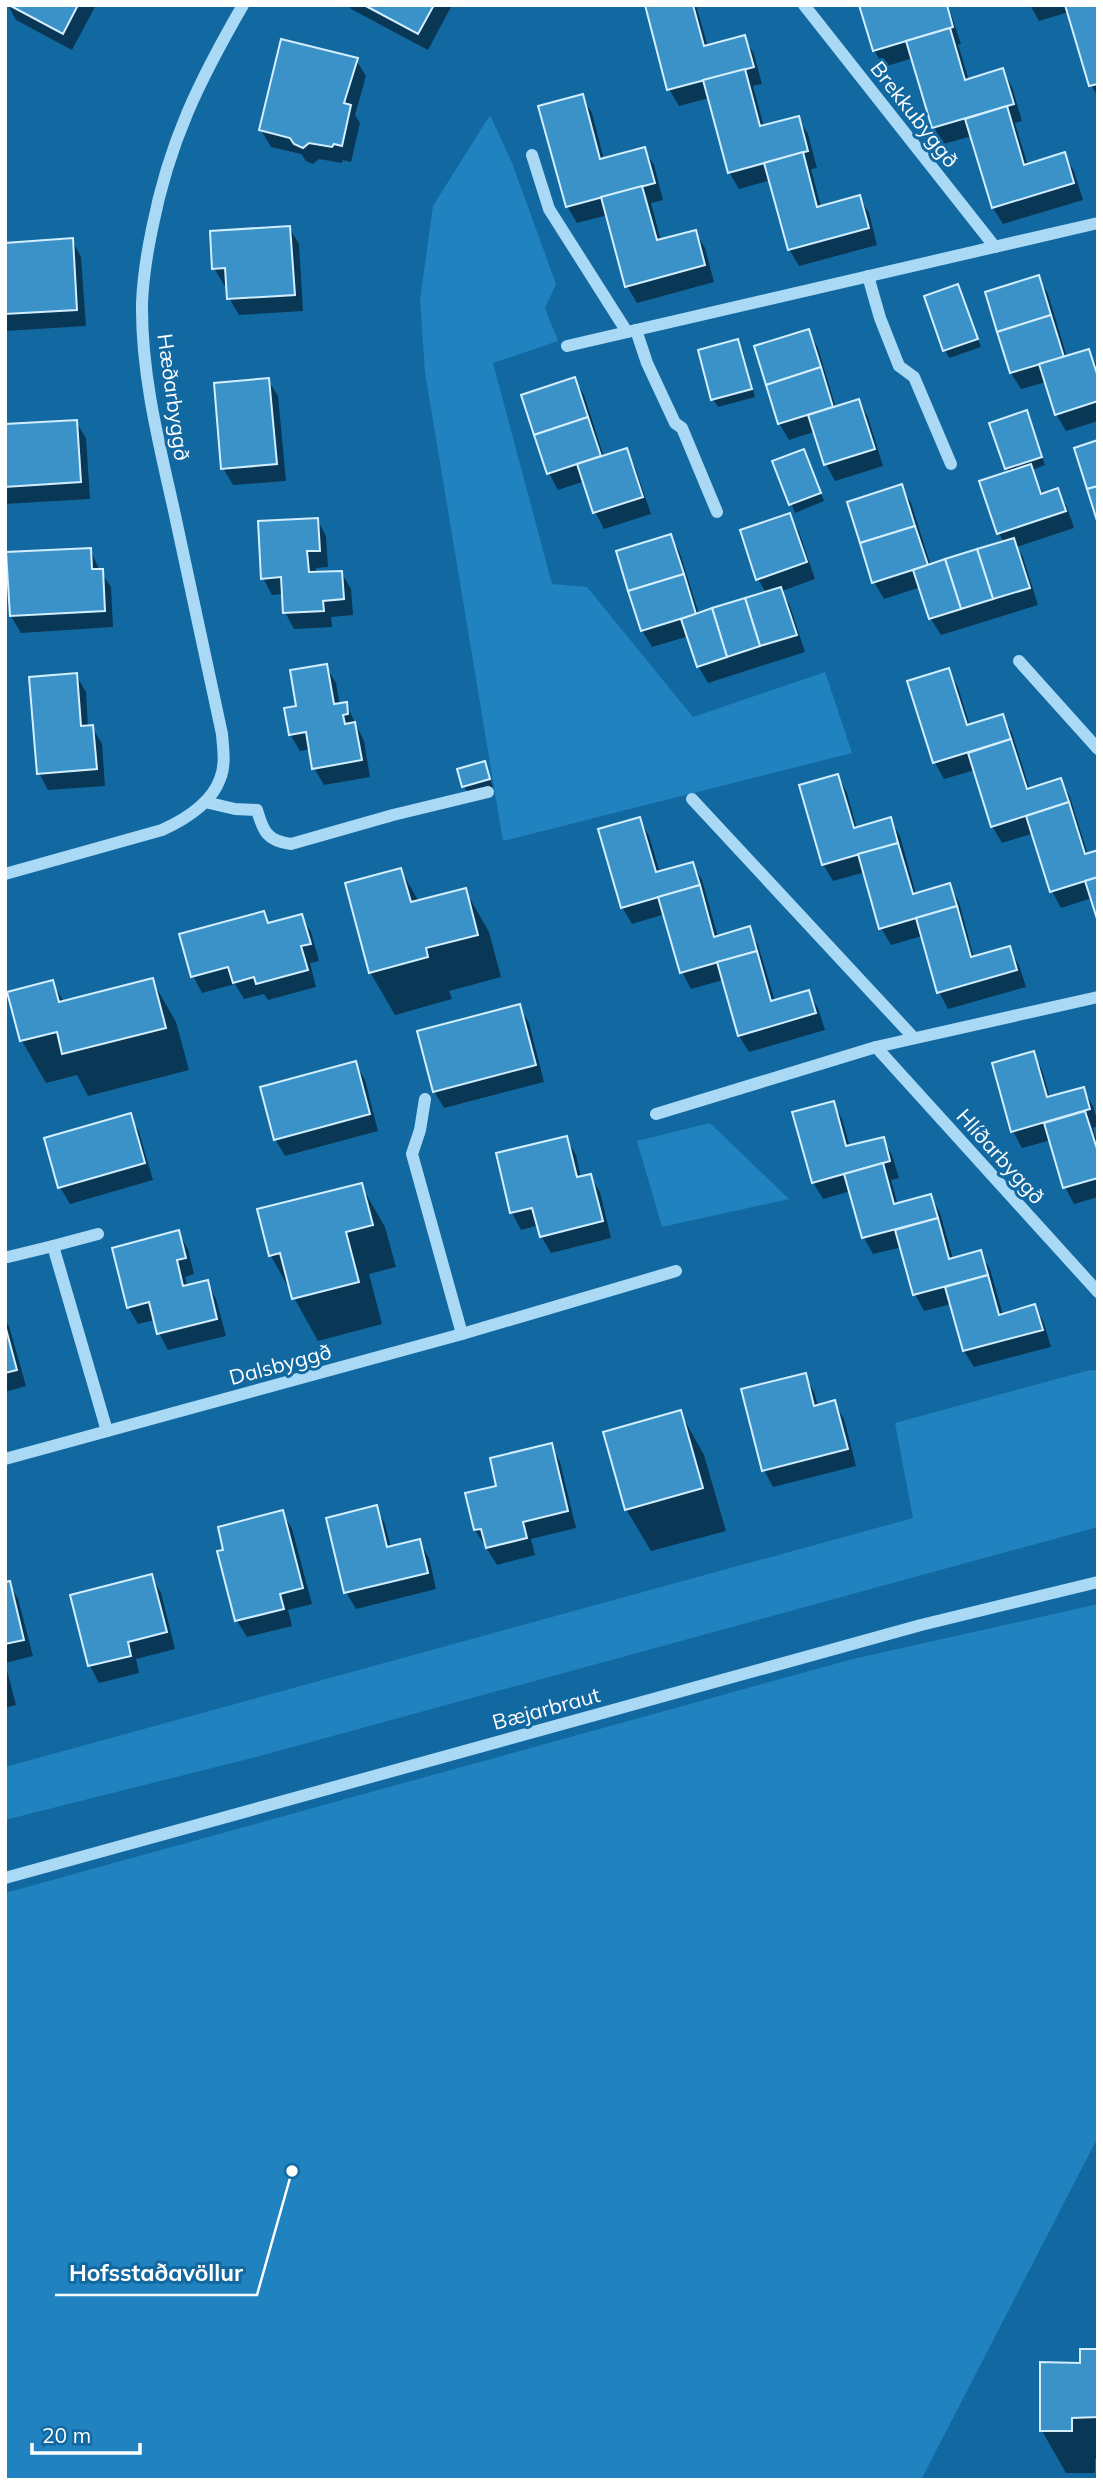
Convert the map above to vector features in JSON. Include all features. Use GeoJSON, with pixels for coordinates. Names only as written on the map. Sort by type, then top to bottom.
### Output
{"type":"FeatureCollection","features":[{"type":"Feature","properties":{"kind":"street","name":"Hæðarbyggð"},"geometry":{"type":"LineString","coordinates":[[5,874],[162,830],[182,821],[205,802],[220,780],[224,760],[222,734],[155,424],[142,302],[147,254],[155,215],[176,138],[209,63],[243,5]]}},
{"type":"Feature","properties":{"kind":"street","name":"Brekkubyggð"},"geometry":{"type":"LineString","coordinates":[[804,5],[995,247]]}},
{"type":"Feature","properties":{"kind":"street"},"geometry":{"type":"LineString","coordinates":[[532,155],[549,209],[632,331],[675,423],[682,428],[717,512]]}},
{"type":"Feature","properties":{"kind":"street"},"geometry":{"type":"LineString","coordinates":[[566,346],[995,247],[1097,227]]}},
{"type":"Feature","properties":{"kind":"street"},"geometry":{"type":"LineString","coordinates":[[868,276],[880,318],[899,366],[914,377],[951,464]]}},
{"type":"Feature","properties":{"kind":"street"},"geometry":{"type":"LineString","coordinates":[[1019,661],[1098,749]]}},
{"type":"Feature","properties":{"kind":"street"},"geometry":{"type":"LineString","coordinates":[[205,802],[235,809],[257,810],[268,836],[278,842],[290,844],[488,792]]}},
{"type":"Feature","properties":{"kind":"street"},"geometry":{"type":"LineString","coordinates":[[692,799],[914,1038]]}},
{"type":"Feature","properties":{"kind":"street"},"geometry":{"type":"LineString","coordinates":[[656,1114],[876,1047],[1098,997]]}},
{"type":"Feature","properties":{"kind":"street","name":"Hlíðarbyggð"},"geometry":{"type":"LineString","coordinates":[[876,1047],[1098,1292]]}},
{"type":"Feature","properties":{"kind":"street"},"geometry":{"type":"LineString","coordinates":[[425,1099],[420,1130],[412,1154],[463,1334]]}},
{"type":"Feature","properties":{"kind":"street"},"geometry":{"type":"LineString","coordinates":[[8,1257],[98,1234]]}},
{"type":"Feature","properties":{"kind":"street"},"geometry":{"type":"LineString","coordinates":[[53,1246],[107,1431]]}},
{"type":"Feature","properties":{"kind":"street","name":"Dalsbyggð"},"geometry":{"type":"LineString","coordinates":[[5,1459],[463,1334],[676,1271]]}},
{"type":"Feature","properties":{"kind":"street","name":"Bæjarbraut"},"geometry":{"type":"LineString","coordinates":[[5,1878],[921,1625],[1098,1582]]}},
{"type":"Feature","properties":{"kind":"shaded area"},"geometry":{"type":"Polygon","coordinates":[[[490,115],[512,163],[556,284],[545,308],[558,341],[493,363],[552,584],[587,587],[693,717],[825,672],[852,753],[503,841],[425,372],[420,300],[433,206],[490,115]]]}},
{"type":"Feature","properties":{"kind":"shaded area"},"geometry":{"type":"Polygon","coordinates":[[[710,1123],[789,1199],[662,1227],[637,1141],[710,1123]]]}},
{"type":"Feature","properties":{"kind":"shaded area"},"geometry":{"type":"Polygon","coordinates":[[[1090,1370],[1098,1371],[1098,1527],[256,1757],[5,1820],[5,1767],[913,1518],[895,1423],[1090,1370]]]}},
{"type":"Feature","properties":{"kind":"shaded area"},"geometry":{"type":"Polygon","coordinates":[[[1098,1604],[1098,2137],[921,2480],[5,2480],[5,1893],[853,1659],[1098,1604]]]}},
{"type":"Feature","properties":{"kind":"building"},"geometry":{"type":"Polygon","coordinates":[[[9,5],[78,5],[63,34],[9,5]]]}},
{"type":"Feature","properties":{"kind":"building"},"geometry":{"type":"Polygon","coordinates":[[[364,5],[434,5],[418,34],[364,5]]]}},
{"type":"Feature","properties":{"kind":"building"},"geometry":{"type":"Polygon","coordinates":[[[645,5],[693,5],[704,46],[745,35],[754,67],[667,90],[645,5]]]}},
{"type":"Feature","properties":{"kind":"building"},"geometry":{"type":"Polygon","coordinates":[[[859,5],[947,5],[953,27],[873,51],[859,5]]]}},
{"type":"Feature","properties":{"kind":"building"},"geometry":{"type":"Polygon","coordinates":[[[1065,5],[1098,5],[1098,84],[1089,86],[1065,5]]]}},
{"type":"Feature","properties":{"kind":"building"},"geometry":{"type":"Polygon","coordinates":[[[950,28],[965,80],[1003,68],[1014,104],[932,128],[906,41],[950,28]]]}},
{"type":"Feature","properties":{"kind":"building"},"geometry":{"type":"Polygon","coordinates":[[[281,39],[358,58],[344,103],[351,105],[342,146],[309,143],[303,148],[294,144],[290,138],[259,130],[281,39]]]}},
{"type":"Feature","properties":{"kind":"building"},"geometry":{"type":"Polygon","coordinates":[[[745,69],[760,126],[799,116],[808,151],[728,173],[703,80],[745,69]]]}},
{"type":"Feature","properties":{"kind":"building"},"geometry":{"type":"Polygon","coordinates":[[[583,94],[600,159],[645,147],[655,183],[566,207],[538,106],[583,94]]]}},
{"type":"Feature","properties":{"kind":"building"},"geometry":{"type":"Polygon","coordinates":[[[1007,106],[1024,165],[1065,152],[1074,183],[992,208],[965,119],[1007,106]]]}},
{"type":"Feature","properties":{"kind":"building"},"geometry":{"type":"Polygon","coordinates":[[[803,152],[817,207],[860,195],[869,228],[788,250],[764,163],[803,152]]]}},
{"type":"Feature","properties":{"kind":"building"},"geometry":{"type":"Polygon","coordinates":[[[642,186],[657,240],[696,230],[705,265],[625,287],[601,197],[642,186]]]}},
{"type":"Feature","properties":{"kind":"building"},"geometry":{"type":"Polygon","coordinates":[[[290,226],[295,295],[227,299],[225,268],[212,269],[210,231],[290,226]]]}},
{"type":"Feature","properties":{"kind":"building"},"geometry":{"type":"Polygon","coordinates":[[[73,238],[77,310],[5,314],[5,243],[73,238]]]}},
{"type":"Feature","properties":{"kind":"building"},"geometry":{"type":"Polygon","coordinates":[[[1039,275],[1051,315],[997,332],[985,292],[1039,275]]]}},
{"type":"Feature","properties":{"kind":"building"},"geometry":{"type":"Polygon","coordinates":[[[958,284],[978,339],[943,351],[924,296],[958,284]]]}},
{"type":"Feature","properties":{"kind":"building"},"geometry":{"type":"Polygon","coordinates":[[[1051,315],[1064,357],[1010,373],[997,332],[1051,315]]]}},
{"type":"Feature","properties":{"kind":"building"},"geometry":{"type":"Polygon","coordinates":[[[809,329],[821,367],[766,385],[754,346],[809,329]]]}},
{"type":"Feature","properties":{"kind":"building"},"geometry":{"type":"Polygon","coordinates":[[[738,339],[752,389],[711,400],[698,350],[738,339]]]}},
{"type":"Feature","properties":{"kind":"building"},"geometry":{"type":"Polygon","coordinates":[[[1089,349],[1098,377],[1098,401],[1055,415],[1039,364],[1089,349]]]}},
{"type":"Feature","properties":{"kind":"building"},"geometry":{"type":"Polygon","coordinates":[[[821,367],[833,407],[778,424],[766,385],[821,367]]]}},
{"type":"Feature","properties":{"kind":"building"},"geometry":{"type":"Polygon","coordinates":[[[575,377],[588,417],[534,435],[521,395],[575,377]]]}},
{"type":"Feature","properties":{"kind":"building"},"geometry":{"type":"Polygon","coordinates":[[[269,378],[277,464],[221,469],[214,383],[269,378]]]}},
{"type":"Feature","properties":{"kind":"building"},"geometry":{"type":"Polygon","coordinates":[[[859,399],[875,449],[824,465],[808,415],[859,399]]]}},
{"type":"Feature","properties":{"kind":"building"},"geometry":{"type":"Polygon","coordinates":[[[1027,410],[1042,457],[1005,469],[989,423],[1027,410]]]}},
{"type":"Feature","properties":{"kind":"building"},"geometry":{"type":"Polygon","coordinates":[[[588,417],[601,456],[547,474],[534,435],[588,417]]]}},
{"type":"Feature","properties":{"kind":"building"},"geometry":{"type":"Polygon","coordinates":[[[77,420],[81,482],[5,487],[5,424],[77,420]]]}},
{"type":"Feature","properties":{"kind":"building"},"geometry":{"type":"Polygon","coordinates":[[[1098,440],[1098,486],[1087,489],[1074,448],[1098,440]]]}},
{"type":"Feature","properties":{"kind":"building"},"geometry":{"type":"Polygon","coordinates":[[[627,448],[643,497],[593,513],[577,464],[627,448]]]}},
{"type":"Feature","properties":{"kind":"building"},"geometry":{"type":"Polygon","coordinates":[[[804,449],[821,493],[789,505],[772,461],[804,449]]]}},
{"type":"Feature","properties":{"kind":"building"},"geometry":{"type":"Polygon","coordinates":[[[1031,464],[1041,494],[1058,488],[1066,511],[997,534],[979,481],[1031,464]]]}},
{"type":"Feature","properties":{"kind":"building"},"geometry":{"type":"Polygon","coordinates":[[[902,484],[915,526],[860,543],[847,502],[902,484]]]}},
{"type":"Feature","properties":{"kind":"building"},"geometry":{"type":"Polygon","coordinates":[[[1098,486],[1098,524],[1087,489],[1098,486]]]}},
{"type":"Feature","properties":{"kind":"building"},"geometry":{"type":"Polygon","coordinates":[[[790,513],[807,562],[756,580],[740,530],[790,513]]]}},
{"type":"Feature","properties":{"kind":"building"},"geometry":{"type":"Polygon","coordinates":[[[318,518],[320,551],[307,551],[309,572],[342,571],[344,599],[323,601],[324,611],[283,613],[281,577],[261,579],[258,521],[318,518]]]}},
{"type":"Feature","properties":{"kind":"building"},"geometry":{"type":"Polygon","coordinates":[[[915,526],[928,565],[872,583],[860,543],[915,526]]]}},
{"type":"Feature","properties":{"kind":"building"},"geometry":{"type":"Polygon","coordinates":[[[671,534],[684,574],[628,591],[616,551],[671,534]]]}},
{"type":"Feature","properties":{"kind":"building"},"geometry":{"type":"Polygon","coordinates":[[[1014,538],[1030,588],[993,599],[977,549],[1014,538]]]}},
{"type":"Feature","properties":{"kind":"building"},"geometry":{"type":"Polygon","coordinates":[[[91,548],[92,569],[103,569],[105,611],[10,616],[6,552],[91,548]]]}},
{"type":"Feature","properties":{"kind":"building"},"geometry":{"type":"Polygon","coordinates":[[[977,549],[993,599],[961,609],[945,559],[977,549]]]}},
{"type":"Feature","properties":{"kind":"building"},"geometry":{"type":"Polygon","coordinates":[[[945,559],[961,609],[929,619],[913,570],[945,559]]]}},
{"type":"Feature","properties":{"kind":"building"},"geometry":{"type":"Polygon","coordinates":[[[684,574],[696,614],[641,631],[628,591],[684,574]]]}},
{"type":"Feature","properties":{"kind":"building"},"geometry":{"type":"Polygon","coordinates":[[[781,587],[797,635],[760,646],[745,598],[781,587]]]}},
{"type":"Feature","properties":{"kind":"building"},"geometry":{"type":"Polygon","coordinates":[[[745,598],[760,646],[727,657],[712,608],[745,598]]]}},
{"type":"Feature","properties":{"kind":"building"},"geometry":{"type":"Polygon","coordinates":[[[712,608],[727,657],[697,667],[681,619],[712,608]]]}},
{"type":"Feature","properties":{"kind":"building"},"geometry":{"type":"Polygon","coordinates":[[[327,664],[334,704],[347,702],[348,714],[343,715],[345,724],[355,722],[362,760],[312,769],[306,732],[289,735],[284,708],[296,706],[290,670],[327,664]]]}},
{"type":"Feature","properties":{"kind":"building"},"geometry":{"type":"Polygon","coordinates":[[[949,668],[967,725],[1003,714],[1011,739],[933,763],[907,681],[949,668]]]}},
{"type":"Feature","properties":{"kind":"building"},"geometry":{"type":"Polygon","coordinates":[[[77,673],[81,726],[93,725],[97,769],[37,774],[29,677],[77,673]]]}},
{"type":"Feature","properties":{"kind":"building"},"geometry":{"type":"Polygon","coordinates":[[[1011,739],[1027,789],[1061,778],[1069,802],[991,827],[968,753],[1011,739]]]}},
{"type":"Feature","properties":{"kind":"building"},"geometry":{"type":"Polygon","coordinates":[[[485,761],[490,779],[462,787],[457,769],[485,761]]]}},
{"type":"Feature","properties":{"kind":"building"},"geometry":{"type":"Polygon","coordinates":[[[838,774],[854,828],[891,817],[898,843],[822,865],[799,785],[838,774]]]}},
{"type":"Feature","properties":{"kind":"building"},"geometry":{"type":"Polygon","coordinates":[[[1069,802],[1085,854],[1098,850],[1098,877],[1050,892],[1026,816],[1069,802]]]}},
{"type":"Feature","properties":{"kind":"building"},"geometry":{"type":"Polygon","coordinates":[[[640,817],[656,872],[693,862],[700,885],[621,908],[598,829],[640,817]]]}},
{"type":"Feature","properties":{"kind":"building"},"geometry":{"type":"Polygon","coordinates":[[[898,843],[913,894],[950,883],[957,906],[879,929],[858,854],[898,843]]]}},
{"type":"Feature","properties":{"kind":"building"},"geometry":{"type":"Polygon","coordinates":[[[401,868],[411,902],[466,888],[478,935],[426,948],[428,957],[369,973],[345,883],[401,868]]]}},
{"type":"Feature","properties":{"kind":"building"},"geometry":{"type":"Polygon","coordinates":[[[1098,877],[1098,922],[1085,881],[1098,877]]]}},
{"type":"Feature","properties":{"kind":"building"},"geometry":{"type":"Polygon","coordinates":[[[700,885],[714,937],[750,926],[757,951],[680,973],[658,897],[700,885]]]}},
{"type":"Feature","properties":{"kind":"building"},"geometry":{"type":"Polygon","coordinates":[[[957,906],[971,957],[1010,946],[1017,970],[937,993],[916,918],[957,906]]]}},
{"type":"Feature","properties":{"kind":"building"},"geometry":{"type":"Polygon","coordinates":[[[264,911],[268,923],[302,914],[311,944],[301,946],[308,970],[256,984],[254,977],[233,983],[228,967],[191,977],[179,934],[264,911]]]}},
{"type":"Feature","properties":{"kind":"building"},"geometry":{"type":"Polygon","coordinates":[[[757,951],[771,1001],[809,990],[816,1013],[738,1036],[717,962],[757,951]]]}},
{"type":"Feature","properties":{"kind":"building"},"geometry":{"type":"Polygon","coordinates":[[[153,978],[166,1028],[62,1054],[57,1032],[20,1041],[7,992],[53,980],[59,1002],[153,978]]]}},
{"type":"Feature","properties":{"kind":"building"},"geometry":{"type":"Polygon","coordinates":[[[520,1004],[536,1065],[433,1092],[417,1031],[520,1004]]]}},
{"type":"Feature","properties":{"kind":"building"},"geometry":{"type":"Polygon","coordinates":[[[1034,1051],[1047,1097],[1084,1087],[1090,1109],[1011,1132],[992,1063],[1034,1051]]]}},
{"type":"Feature","properties":{"kind":"building"},"geometry":{"type":"Polygon","coordinates":[[[356,1061],[370,1114],[274,1140],[260,1087],[356,1061]]]}},
{"type":"Feature","properties":{"kind":"building"},"geometry":{"type":"Polygon","coordinates":[[[834,1101],[846,1146],[884,1137],[890,1161],[812,1183],[792,1112],[834,1101]]]}},
{"type":"Feature","properties":{"kind":"building"},"geometry":{"type":"Polygon","coordinates":[[[1085,1111],[1098,1152],[1098,1178],[1063,1188],[1044,1123],[1085,1111]]]}},
{"type":"Feature","properties":{"kind":"building"},"geometry":{"type":"Polygon","coordinates":[[[131,1113],[145,1163],[58,1188],[44,1138],[131,1113]]]}},
{"type":"Feature","properties":{"kind":"building"},"geometry":{"type":"Polygon","coordinates":[[[567,1136],[577,1177],[591,1174],[603,1221],[540,1237],[532,1208],[510,1213],[496,1153],[567,1136]]]}},
{"type":"Feature","properties":{"kind":"building"},"geometry":{"type":"Polygon","coordinates":[[[883,1163],[894,1204],[931,1194],[938,1218],[862,1238],[844,1174],[883,1163]]]}},
{"type":"Feature","properties":{"kind":"building"},"geometry":{"type":"Polygon","coordinates":[[[362,1183],[373,1225],[346,1232],[359,1282],[292,1299],[280,1253],[269,1256],[257,1209],[362,1183]]]}},
{"type":"Feature","properties":{"kind":"building"},"geometry":{"type":"Polygon","coordinates":[[[938,1218],[949,1259],[981,1250],[988,1275],[913,1295],[895,1230],[938,1218]]]}},
{"type":"Feature","properties":{"kind":"building"},"geometry":{"type":"Polygon","coordinates":[[[179,1230],[186,1258],[177,1260],[183,1286],[208,1280],[217,1319],[157,1334],[149,1302],[127,1308],[112,1248],[179,1230]]]}},
{"type":"Feature","properties":{"kind":"building"},"geometry":{"type":"Polygon","coordinates":[[[988,1275],[999,1315],[1035,1304],[1043,1330],[963,1351],[945,1287],[988,1275]]]}},
{"type":"Feature","properties":{"kind":"building"},"geometry":{"type":"Polygon","coordinates":[[[5,1325],[17,1370],[5,1373],[5,1325]]]}},
{"type":"Feature","properties":{"kind":"building"},"geometry":{"type":"Polygon","coordinates":[[[806,1373],[814,1406],[835,1400],[848,1449],[762,1471],[741,1389],[806,1373]]]}},
{"type":"Feature","properties":{"kind":"building"},"geometry":{"type":"Polygon","coordinates":[[[681,1410],[703,1488],[625,1510],[603,1432],[681,1410]]]}},
{"type":"Feature","properties":{"kind":"building"},"geometry":{"type":"Polygon","coordinates":[[[552,1443],[568,1511],[523,1522],[527,1538],[486,1548],[481,1529],[474,1530],[465,1493],[496,1486],[490,1458],[552,1443]]]}},
{"type":"Feature","properties":{"kind":"building"},"geometry":{"type":"Polygon","coordinates":[[[377,1505],[387,1547],[420,1539],[428,1573],[344,1593],[326,1518],[377,1505]]]}},
{"type":"Feature","properties":{"kind":"building"},"geometry":{"type":"Polygon","coordinates":[[[283,1510],[303,1588],[280,1594],[284,1609],[235,1621],[217,1551],[223,1550],[218,1527],[283,1510]]]}},
{"type":"Feature","properties":{"kind":"building"},"geometry":{"type":"Polygon","coordinates":[[[152,1574],[167,1632],[128,1642],[131,1656],[88,1666],[70,1595],[152,1574]]]}},
{"type":"Feature","properties":{"kind":"building"},"geometry":{"type":"Polygon","coordinates":[[[10,1581],[24,1640],[5,1644],[5,1582],[10,1581]]]}},
{"type":"Feature","properties":{"kind":"building"},"geometry":{"type":"Polygon","coordinates":[[[1080,2349],[1098,2349],[1098,2417],[1072,2418],[1072,2431],[1040,2431],[1040,2362],[1080,2363],[1080,2349]]]}},
{"type":"Feature","properties":{"kind":"place","name":"Hofsstaðavöllur"},"geometry":{"type":"Point","coordinates":[292,2171]}}]}
